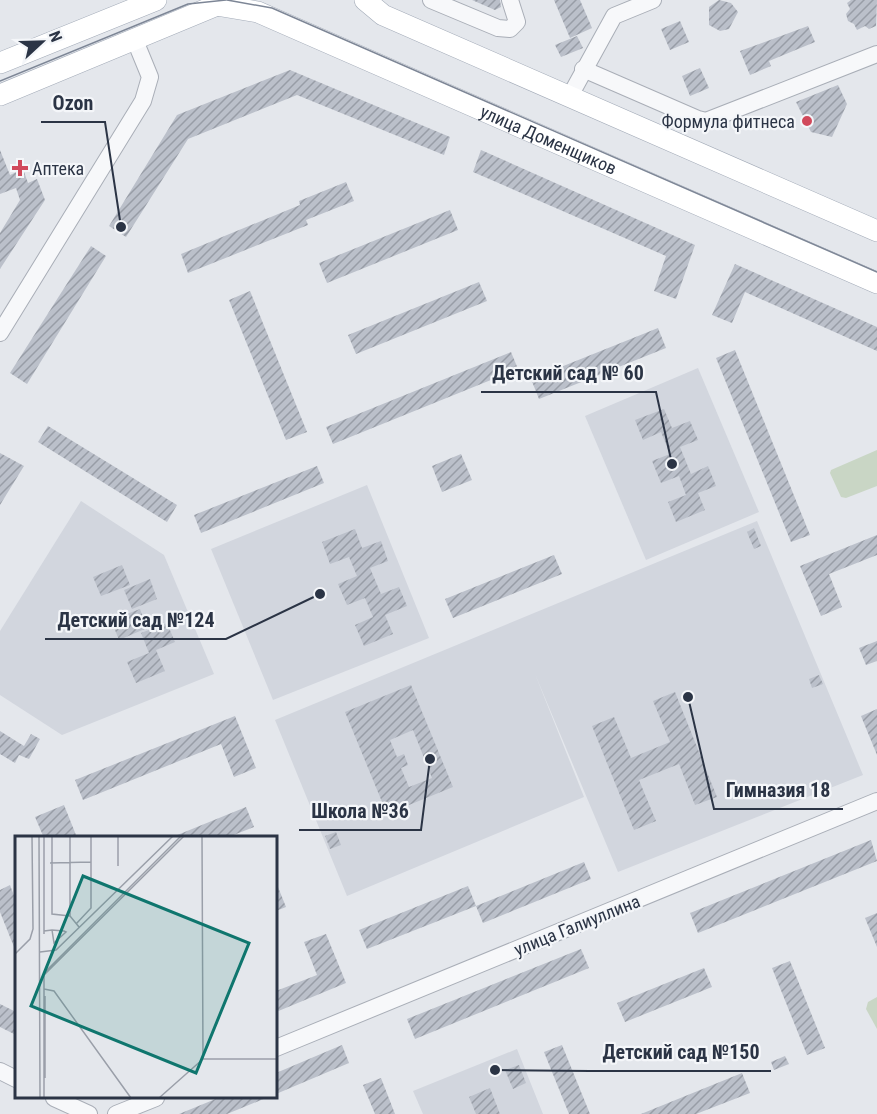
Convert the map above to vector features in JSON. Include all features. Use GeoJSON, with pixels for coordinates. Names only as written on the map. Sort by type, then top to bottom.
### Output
{"type":"FeatureCollection","features":[{"type":"Feature","properties":{"kind":"main road"},"geometry":{"type":"LineString","coordinates":[[0,63],[156,0]]}},
{"type":"Feature","properties":{"kind":"main road"},"geometry":{"type":"LineString","coordinates":[[365,0],[383,15],[877,231]]}},
{"type":"Feature","properties":{"kind":"main road"},"geometry":{"type":"LineString","coordinates":[[0,95],[223,3]]}},
{"type":"Feature","properties":{"kind":"main road","name":"улица Доменщиков"},"geometry":{"type":"LineString","coordinates":[[223,3],[258,12],[877,283]]}},
{"type":"Feature","properties":{"kind":"main road"},"geometry":{"type":"LineString","coordinates":[[124,13],[134,38]]}},
{"type":"Feature","properties":{"kind":"street"},"geometry":{"type":"LineString","coordinates":[[431,0],[498,28],[510,29],[517,22],[510,0]]}},
{"type":"Feature","properties":{"kind":"street"},"geometry":{"type":"LineString","coordinates":[[570,96],[611,8],[653,0]]}},
{"type":"Feature","properties":{"kind":"street"},"geometry":{"type":"LineString","coordinates":[[0,333],[143,101],[150,77],[134,38]]}},
{"type":"Feature","properties":{"kind":"street"},"geometry":{"type":"LineString","coordinates":[[583,69],[706,121],[877,54]]}},
{"type":"Feature","properties":{"kind":"street","name":"улица Галиуллина"},"geometry":{"type":"LineString","coordinates":[[278,1047],[877,801]]}},
{"type":"Feature","properties":{"kind":"street"},"geometry":{"type":"LineString","coordinates":[[0,1071],[15,1078]]}},
{"type":"Feature","properties":{"kind":"street"},"geometry":{"type":"LineString","coordinates":[[56,1099],[88,1114]]}},
{"type":"Feature","properties":{"kind":"street"},"geometry":{"type":"LineString","coordinates":[[116,1114],[154,1099]]}},
{"type":"Feature","properties":{"kind":"shaded area"},"geometry":{"type":"Polygon","coordinates":[[[698,368],[759,512],[646,560],[585,416],[698,368]]]}},
{"type":"Feature","properties":{"kind":"shaded area"},"geometry":{"type":"Polygon","coordinates":[[[367,485],[429,638],[273,700],[211,549],[367,485]]]}},
{"type":"Feature","properties":{"kind":"shaded area"},"geometry":{"type":"Polygon","coordinates":[[[81,501],[164,555],[214,674],[62,735],[0,695],[0,631],[81,501]]]}},
{"type":"Feature","properties":{"kind":"shaded area"},"geometry":{"type":"Polygon","coordinates":[[[757,521],[863,775],[618,872],[535,674],[584,797],[347,896],[275,720],[757,521]]]}},
{"type":"Feature","properties":{"kind":"shaded area"},"geometry":{"type":"Polygon","coordinates":[[[517,1049],[543,1114],[423,1114],[413,1091],[517,1049]]]}},
{"type":"Feature","properties":{"kind":"green space"},"geometry":{"type":"Polygon","coordinates":[[[877,450],[877,486],[846,498],[841,497],[830,473],[831,470],[877,450]]]}},
{"type":"Feature","properties":{"kind":"green space"},"geometry":{"type":"Polygon","coordinates":[[[877,997],[877,1029],[866,1009],[868,1002],[877,997]]]}},
{"type":"Feature","properties":{"kind":"building"},"geometry":{"type":"Polygon","coordinates":[[[472,0],[500,0],[501,7],[495,10],[472,0]]]}},
{"type":"Feature","properties":{"kind":"building"},"geometry":{"type":"Polygon","coordinates":[[[554,0],[580,0],[592,28],[570,38],[554,0]]]}},
{"type":"Feature","properties":{"kind":"building"},"geometry":{"type":"Polygon","coordinates":[[[719,0],[731,3],[738,12],[729,29],[720,31],[709,25],[709,7],[719,0]]]}},
{"type":"Feature","properties":{"kind":"building"},"geometry":{"type":"Polygon","coordinates":[[[851,0],[877,0],[876,26],[869,29],[865,26],[857,30],[854,24],[848,21],[846,14],[850,9],[847,3],[851,0]]]}},
{"type":"Feature","properties":{"kind":"building"},"geometry":{"type":"Polygon","coordinates":[[[680,21],[689,42],[670,50],[661,29],[680,21]]]}},
{"type":"Feature","properties":{"kind":"building"},"geometry":{"type":"Polygon","coordinates":[[[808,26],[815,42],[769,61],[771,66],[750,75],[740,51],[808,26]]]}},
{"type":"Feature","properties":{"kind":"building"},"geometry":{"type":"Polygon","coordinates":[[[577,36],[583,48],[561,57],[555,45],[577,36]]]}},
{"type":"Feature","properties":{"kind":"building"},"geometry":{"type":"Polygon","coordinates":[[[700,68],[709,88],[690,96],[682,76],[700,68]]]}},
{"type":"Feature","properties":{"kind":"building"},"geometry":{"type":"Polygon","coordinates":[[[290,70],[450,137],[444,155],[297,95],[188,139],[126,237],[109,226],[177,115],[290,70]]]}},
{"type":"Feature","properties":{"kind":"building"},"geometry":{"type":"Polygon","coordinates":[[[838,85],[847,104],[832,137],[811,132],[796,102],[838,85]]]}},
{"type":"Feature","properties":{"kind":"building"},"geometry":{"type":"Polygon","coordinates":[[[0,150],[10,175],[23,169],[28,183],[37,179],[45,200],[0,269],[0,233],[20,200],[16,188],[0,194],[0,150]]]}},
{"type":"Feature","properties":{"kind":"building"},"geometry":{"type":"Polygon","coordinates":[[[481,150],[695,245],[676,299],[654,291],[666,256],[473,172],[481,150]]]}},
{"type":"Feature","properties":{"kind":"building"},"geometry":{"type":"Polygon","coordinates":[[[346,182],[354,201],[306,220],[308,225],[188,273],[181,254],[300,205],[299,201],[346,182]]]}},
{"type":"Feature","properties":{"kind":"building"},"geometry":{"type":"Polygon","coordinates":[[[450,210],[458,230],[327,283],[319,263],[450,210]]]}},
{"type":"Feature","properties":{"kind":"building"},"geometry":{"type":"Polygon","coordinates":[[[91,246],[106,256],[27,384],[10,373],[91,246]]]}},
{"type":"Feature","properties":{"kind":"building"},"geometry":{"type":"Polygon","coordinates":[[[735,264],[877,327],[877,351],[745,292],[732,323],[712,315],[735,264]]]}},
{"type":"Feature","properties":{"kind":"building"},"geometry":{"type":"Polygon","coordinates":[[[479,282],[487,301],[356,354],[348,335],[479,282]]]}},
{"type":"Feature","properties":{"kind":"building"},"geometry":{"type":"Polygon","coordinates":[[[250,291],[307,432],[286,440],[229,300],[250,291]]]}},
{"type":"Feature","properties":{"kind":"building"},"geometry":{"type":"Polygon","coordinates":[[[658,328],[666,348],[539,399],[531,379],[658,328]]]}},
{"type":"Feature","properties":{"kind":"building"},"geometry":{"type":"Polygon","coordinates":[[[735,350],[810,535],[791,542],[716,358],[735,350]]]}},
{"type":"Feature","properties":{"kind":"building"},"geometry":{"type":"Polygon","coordinates":[[[511,352],[518,369],[333,444],[326,427],[511,352]]]}},
{"type":"Feature","properties":{"kind":"building"},"geometry":{"type":"Polygon","coordinates":[[[664,409],[672,428],[690,421],[698,440],[680,447],[691,474],[708,466],[716,486],[698,493],[705,510],[676,522],[668,502],[686,495],[679,476],[661,483],[652,461],[670,454],[661,432],[643,440],[635,420],[664,409]]]}},
{"type":"Feature","properties":{"kind":"building"},"geometry":{"type":"Polygon","coordinates":[[[48,426],[177,505],[167,522],[38,442],[48,426]]]}},
{"type":"Feature","properties":{"kind":"building"},"geometry":{"type":"Polygon","coordinates":[[[0,453],[24,466],[0,505],[0,453]]]}},
{"type":"Feature","properties":{"kind":"building"},"geometry":{"type":"Polygon","coordinates":[[[461,454],[472,480],[442,492],[432,466],[461,454]]]}},
{"type":"Feature","properties":{"kind":"building"},"geometry":{"type":"Polygon","coordinates":[[[317,466],[324,483],[201,533],[194,515],[317,466]]]}},
{"type":"Feature","properties":{"kind":"building"},"geometry":{"type":"Polygon","coordinates":[[[754,528],[761,546],[754,549],[747,532],[754,528]]]}},
{"type":"Feature","properties":{"kind":"building"},"geometry":{"type":"Polygon","coordinates":[[[355,529],[362,548],[381,541],[388,561],[370,568],[381,594],[399,587],[407,606],[385,615],[393,634],[364,646],[355,625],[373,617],[365,598],[347,605],[338,584],[357,576],[349,557],[330,564],[322,542],[355,529]]]}},
{"type":"Feature","properties":{"kind":"building"},"geometry":{"type":"Polygon","coordinates":[[[877,535],[877,555],[829,574],[842,607],[821,616],[800,566],[877,535]]]}},
{"type":"Feature","properties":{"kind":"building"},"geometry":{"type":"Polygon","coordinates":[[[554,555],[562,574],[453,618],[445,599],[554,555]]]}},
{"type":"Feature","properties":{"kind":"building"},"geometry":{"type":"Polygon","coordinates":[[[122,565],[130,585],[101,596],[93,577],[122,565]]]}},
{"type":"Feature","properties":{"kind":"building"},"geometry":{"type":"Polygon","coordinates":[[[150,579],[157,599],[132,609],[124,590],[150,579]]]}},
{"type":"Feature","properties":{"kind":"building"},"geometry":{"type":"Polygon","coordinates":[[[140,609],[147,628],[119,640],[111,620],[140,609]]]}},
{"type":"Feature","properties":{"kind":"building"},"geometry":{"type":"Polygon","coordinates":[[[167,623],[175,642],[156,650],[165,671],[136,683],[127,662],[149,653],[141,633],[167,623]]]}},
{"type":"Feature","properties":{"kind":"building"},"geometry":{"type":"Polygon","coordinates":[[[877,641],[877,661],[866,665],[859,648],[877,641]]]}},
{"type":"Feature","properties":{"kind":"building"},"geometry":{"type":"Polygon","coordinates":[[[819,675],[823,684],[812,688],[809,679],[819,675]]]}},
{"type":"Feature","properties":{"kind":"building"},"geometry":{"type":"Polygon","coordinates":[[[411,685],[453,787],[387,814],[345,712],[411,685]],[[413,730],[390,740],[397,757],[404,754],[408,765],[401,768],[409,787],[432,778],[413,730]]]}},
{"type":"Feature","properties":{"kind":"building"},"geometry":{"type":"Polygon","coordinates":[[[675,692],[717,797],[695,805],[679,764],[639,780],[656,821],[634,830],[592,726],[614,717],[631,758],[670,742],[653,701],[675,692]]]}},
{"type":"Feature","properties":{"kind":"building"},"geometry":{"type":"Polygon","coordinates":[[[877,709],[877,755],[861,716],[877,709]]]}},
{"type":"Feature","properties":{"kind":"building"},"geometry":{"type":"Polygon","coordinates":[[[235,716],[256,768],[234,777],[221,744],[83,800],[75,780],[235,716]]]}},
{"type":"Feature","properties":{"kind":"building"},"geometry":{"type":"Polygon","coordinates":[[[0,731],[24,746],[31,734],[40,739],[29,759],[19,755],[15,763],[0,754],[0,731]]]}},
{"type":"Feature","properties":{"kind":"building"},"geometry":{"type":"Polygon","coordinates":[[[64,805],[76,835],[43,836],[35,817],[64,805]]]}},
{"type":"Feature","properties":{"kind":"building"},"geometry":{"type":"Polygon","coordinates":[[[246,807],[254,827],[231,836],[175,836],[246,807]]]}},
{"type":"Feature","properties":{"kind":"building"},"geometry":{"type":"Polygon","coordinates":[[[336,832],[341,845],[330,849],[325,836],[336,832]]]}},
{"type":"Feature","properties":{"kind":"building"},"geometry":{"type":"Polygon","coordinates":[[[871,840],[877,861],[698,933],[690,913],[871,840]]]}},
{"type":"Feature","properties":{"kind":"building"},"geometry":{"type":"Polygon","coordinates":[[[584,862],[591,879],[483,923],[476,906],[584,862]]]}},
{"type":"Feature","properties":{"kind":"building"},"geometry":{"type":"Polygon","coordinates":[[[10,885],[15,898],[15,950],[0,912],[0,890],[10,885]]]}},
{"type":"Feature","properties":{"kind":"building"},"geometry":{"type":"Polygon","coordinates":[[[468,886],[476,906],[367,949],[359,930],[468,886]]]}},
{"type":"Feature","properties":{"kind":"building"},"geometry":{"type":"Polygon","coordinates":[[[278,887],[286,907],[278,910],[278,887]]]}},
{"type":"Feature","properties":{"kind":"building"},"geometry":{"type":"Polygon","coordinates":[[[877,913],[877,947],[865,918],[877,913]]]}},
{"type":"Feature","properties":{"kind":"building"},"geometry":{"type":"Polygon","coordinates":[[[326,934],[346,983],[278,1011],[278,990],[317,975],[304,942],[326,934]]]}},
{"type":"Feature","properties":{"kind":"building"},"geometry":{"type":"Polygon","coordinates":[[[581,949],[589,968],[415,1039],[407,1019],[581,949]]]}},
{"type":"Feature","properties":{"kind":"building"},"geometry":{"type":"Polygon","coordinates":[[[790,961],[825,1048],[807,1055],[772,968],[790,961]]]}},
{"type":"Feature","properties":{"kind":"building"},"geometry":{"type":"Polygon","coordinates":[[[704,968],[712,987],[625,1022],[617,1003],[704,968]]]}},
{"type":"Feature","properties":{"kind":"building"},"geometry":{"type":"Polygon","coordinates":[[[0,1004],[15,1012],[15,1034],[0,1027],[0,1004]]]}},
{"type":"Feature","properties":{"kind":"building"},"geometry":{"type":"Polygon","coordinates":[[[342,1045],[349,1063],[278,1093],[278,1072],[342,1045]]]}},
{"type":"Feature","properties":{"kind":"building"},"geometry":{"type":"Polygon","coordinates":[[[562,1045],[590,1114],[569,1114],[544,1052],[562,1045]]]}},
{"type":"Feature","properties":{"kind":"building"},"geometry":{"type":"Polygon","coordinates":[[[785,1056],[789,1064],[774,1070],[771,1062],[785,1056]]]}},
{"type":"Feature","properties":{"kind":"building"},"geometry":{"type":"Polygon","coordinates":[[[519,1065],[526,1083],[513,1089],[505,1070],[519,1065]]]}},
{"type":"Feature","properties":{"kind":"building"},"geometry":{"type":"Polygon","coordinates":[[[742,1073],[750,1093],[696,1114],[641,1114],[742,1073]]]}},
{"type":"Feature","properties":{"kind":"building"},"geometry":{"type":"Polygon","coordinates":[[[381,1078],[395,1114],[375,1114],[363,1085],[381,1078]]]}},
{"type":"Feature","properties":{"kind":"building"},"geometry":{"type":"Polygon","coordinates":[[[490,1088],[500,1114],[476,1114],[469,1097],[490,1088]]]}},
{"type":"Feature","properties":{"kind":"building"},"geometry":{"type":"Polygon","coordinates":[[[216,1099],[264,1099],[227,1114],[179,1114],[216,1099]]]}},
{"type":"Feature","properties":{"kind":"tram line"},"geometry":{"type":"LineString","coordinates":[[0,81],[188,4],[226,0]]}},
{"type":"Feature","properties":{"kind":"tram line"},"geometry":{"type":"LineString","coordinates":[[227,0],[272,8],[877,272]]}},
{"type":"Feature","properties":{"kind":"place","name":"Формула фитнеса"},"geometry":{"type":"Point","coordinates":[807,121]}},
{"type":"Feature","properties":{"kind":"place","name":"Аптека"},"geometry":{"type":"Point","coordinates":[20,168]}},
{"type":"Feature","properties":{"kind":"place","name":"Ozon"},"geometry":{"type":"Point","coordinates":[121,227]}},
{"type":"Feature","properties":{"kind":"place","name":"Детский сад № 60"},"geometry":{"type":"Point","coordinates":[672,464]}},
{"type":"Feature","properties":{"kind":"place","name":"Детский сад №124"},"geometry":{"type":"Point","coordinates":[320,594]}},
{"type":"Feature","properties":{"kind":"place","name":"Гимназия 18"},"geometry":{"type":"Point","coordinates":[688,697]}},
{"type":"Feature","properties":{"kind":"place","name":"Школа №36"},"geometry":{"type":"Point","coordinates":[430,759]}},
{"type":"Feature","properties":{"kind":"place","name":"Детский сад №150"},"geometry":{"type":"Point","coordinates":[495,1070]}}]}
